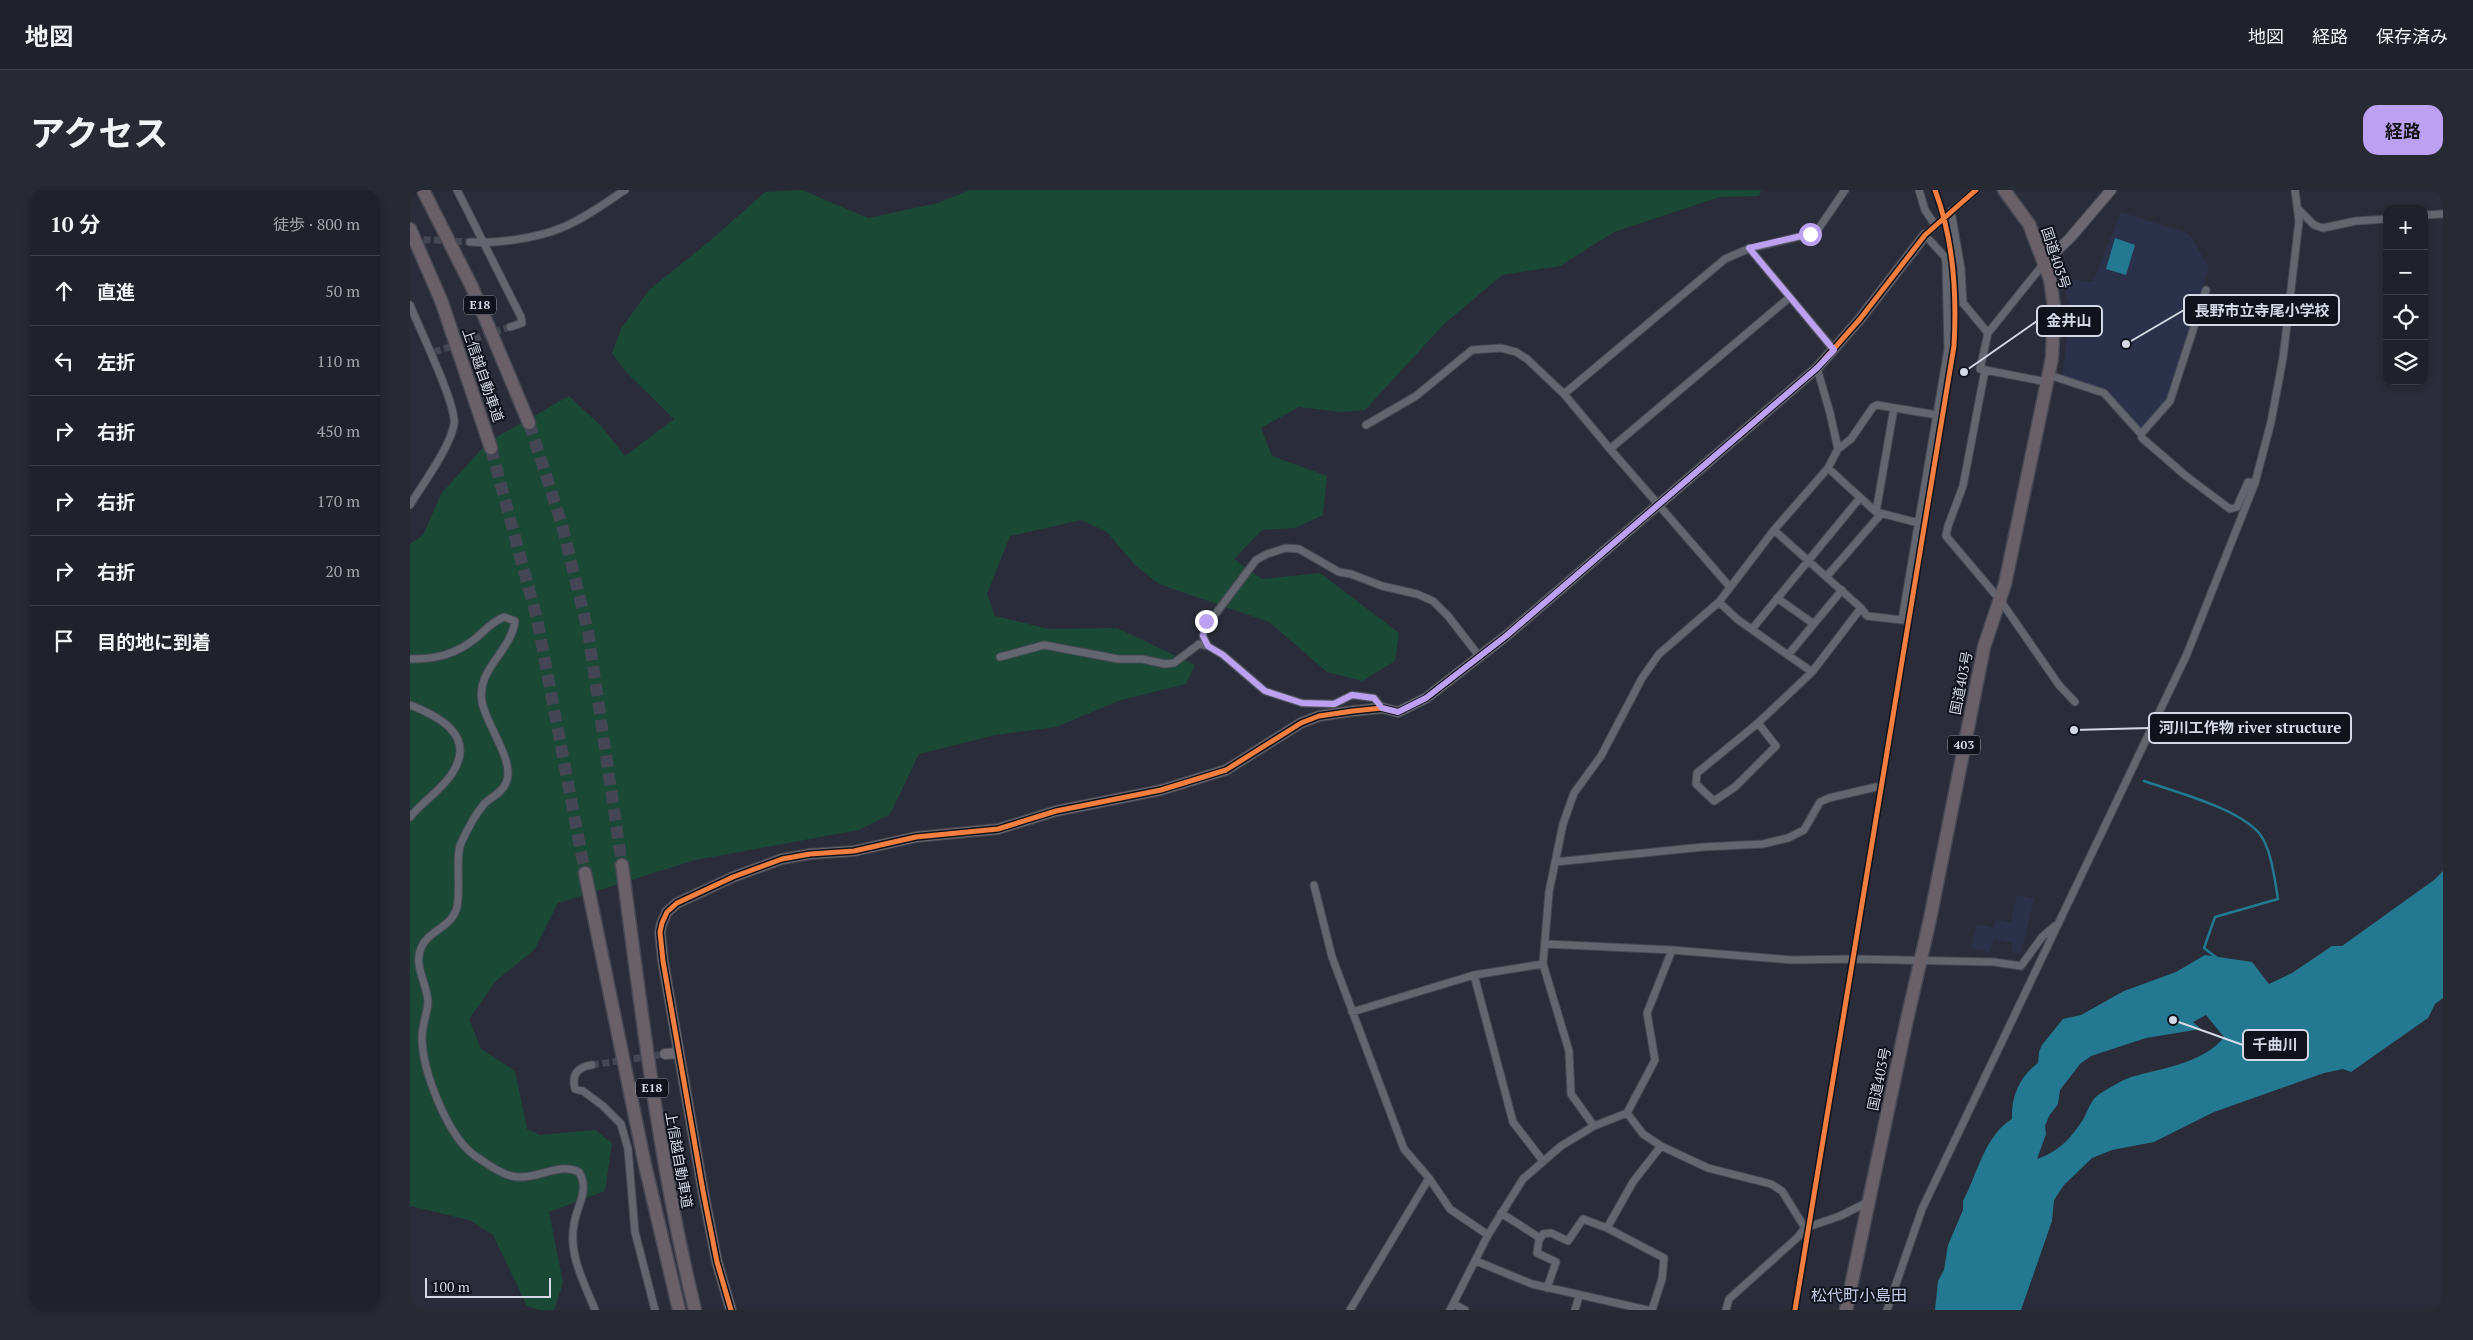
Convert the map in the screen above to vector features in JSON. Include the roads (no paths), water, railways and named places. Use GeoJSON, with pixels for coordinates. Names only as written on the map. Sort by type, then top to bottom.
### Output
{"type":"FeatureCollection","features":[{"type":"Feature","properties":{"kind":"highway","name":"上信越自動車道"},"geometry":{"type":"LineString","coordinates":[[423,190],[472,287],[528,423]]}},
{"type":"Feature","properties":{"kind":"highway","name":"国道403号"},"geometry":{"type":"LineString","coordinates":[[1846,1310],[1920,962],[1984,647],[2000,600],[2048,378],[2054,340],[2054,307],[2044,262],[2029,224],[2004,190]]}},
{"type":"Feature","properties":{"kind":"highway","name":"上信越自動車道"},"geometry":{"type":"LineString","coordinates":[[410,229],[441,300],[491,448]]}},
{"type":"Feature","properties":{"kind":"highway","name":"上信越自動車道"},"geometry":{"type":"LineString","coordinates":[[622,865],[658,1128],[674,1218],[695,1310]]}},
{"type":"Feature","properties":{"kind":"highway","name":"E18"},"geometry":{"type":"LineString","coordinates":[[584,873],[645,1165],[679,1310]]}},
{"type":"Feature","properties":{"kind":"street"},"geometry":{"type":"LineString","coordinates":[[457,190],[521,317],[522,323],[510,328]]}},
{"type":"Feature","properties":{"kind":"street"},"geometry":{"type":"LineString","coordinates":[[470,242],[485,243],[561,228],[625,190]]}},
{"type":"Feature","properties":{"kind":"street"},"geometry":{"type":"LineString","coordinates":[[1564,394],[1725,259],[1749,248],[1805,236],[1815,231],[1845,190]]}},
{"type":"Feature","properties":{"kind":"street"},"geometry":{"type":"LineString","coordinates":[[1919,190],[1925,210],[1935,225]]}},
{"type":"Feature","properties":{"kind":"street"},"geometry":{"type":"LineString","coordinates":[[731,1310],[717,1262],[704,1200],[660,932],[667,912],[677,903],[782,858],[854,851],[916,837],[998,829],[1056,811],[1161,790],[1226,770],[1301,722],[1319,716],[1382,708],[1398,712],[1426,698],[1506,636],[1817,368],[1834,350],[1925,235],[1976,190]]}},
{"type":"Feature","properties":{"kind":"street"},"geometry":{"type":"LineString","coordinates":[[2110,190],[2070,238],[2044,262],[1988,333],[1980,369],[2048,378],[2104,393],[2141,434],[2142,438],[2186,476],[2230,509],[2237,508],[2248,482],[2255,483]]}},
{"type":"Feature","properties":{"kind":"street"},"geometry":{"type":"LineString","coordinates":[[1887,1310],[1922,1209],[2187,654],[2255,483],[2264,452],[2279,381],[2296,257],[2299,210],[2295,190]]}},
{"type":"Feature","properties":{"kind":"street"},"geometry":{"type":"LineString","coordinates":[[2299,210],[2314,225],[2323,228],[2356,221],[2383,219]]}},
{"type":"Feature","properties":{"kind":"street"},"geometry":{"type":"LineString","coordinates":[[1951,211],[1962,268],[1962,303],[1988,333]]}},
{"type":"Feature","properties":{"kind":"street"},"geometry":{"type":"LineString","coordinates":[[2428,215],[2443,214]]}},
{"type":"Feature","properties":{"kind":"street"},"geometry":{"type":"LineString","coordinates":[[1774,530],[1809,559],[1861,608],[1867,616],[1902,620],[1948,349],[1948,271],[1945,257],[1925,235]]}},
{"type":"Feature","properties":{"kind":"street"},"geometry":{"type":"LineString","coordinates":[[1749,248],[1834,350]]}},
{"type":"Feature","properties":{"kind":"street"},"geometry":{"type":"LineString","coordinates":[[2141,434],[2170,401],[2206,290]]}},
{"type":"Feature","properties":{"kind":"street"},"geometry":{"type":"LineString","coordinates":[[1610,450],[1790,297]]}},
{"type":"Feature","properties":{"kind":"street"},"geometry":{"type":"LineString","coordinates":[[410,305],[444,385],[454,423],[449,439],[410,505]]}},
{"type":"Feature","properties":{"kind":"street"},"geometry":{"type":"LineString","coordinates":[[1366,425],[1416,396],[1472,350],[1501,348],[1527,359],[1564,394],[1610,450],[1729,586]]}},
{"type":"Feature","properties":{"kind":"street"},"geometry":{"type":"LineString","coordinates":[[1817,368],[1838,450]]}},
{"type":"Feature","properties":{"kind":"street"},"geometry":{"type":"LineString","coordinates":[[1985,370],[1963,486],[1946,536],[2000,600],[2059,685],[2075,702]]}},
{"type":"Feature","properties":{"kind":"street"},"geometry":{"type":"LineString","coordinates":[[1594,1126],[1571,1094],[1569,1051],[1543,964],[1549,892],[1563,824],[1574,793],[1601,756],[1642,678],[1659,654],[1719,602],[1729,586],[1774,530],[1828,468],[1838,450],[1851,438],[1873,407],[1877,405],[1937,415]]}},
{"type":"Feature","properties":{"kind":"street"},"geometry":{"type":"LineString","coordinates":[[1827,576],[1878,513],[1894,408]]}},
{"type":"Feature","properties":{"kind":"street"},"geometry":{"type":"LineString","coordinates":[[1828,468],[1860,499],[1878,513],[1919,523]]}},
{"type":"Feature","properties":{"kind":"street"},"geometry":{"type":"LineString","coordinates":[[1752,629],[1860,499]]}},
{"type":"Feature","properties":{"kind":"street"},"geometry":{"type":"LineString","coordinates":[[1208,646],[1203,636],[1206,621],[1218,611],[1256,560],[1266,554],[1286,548],[1299,549],[1339,572],[1351,574],[1382,586],[1417,594],[1433,601],[1448,616],[1479,656]]}},
{"type":"Feature","properties":{"kind":"street"},"geometry":{"type":"LineString","coordinates":[[1788,656],[1842,590]]}},
{"type":"Feature","properties":{"kind":"street"},"geometry":{"type":"LineString","coordinates":[[1777,598],[1814,624]]}},
{"type":"Feature","properties":{"kind":"street"},"geometry":{"type":"LineString","coordinates":[[1719,602],[1752,629],[1812,672]]}},
{"type":"Feature","properties":{"kind":"street"},"geometry":{"type":"LineString","coordinates":[[1758,723],[1776,746],[1735,786],[1714,801],[1696,784],[1697,772],[1758,723],[1812,672],[1861,608]]}},
{"type":"Feature","properties":{"kind":"street"},"geometry":{"type":"LineString","coordinates":[[410,659],[435,659],[472,641],[494,621],[504,617],[515,621],[509,639],[482,681],[481,691],[486,716],[508,770],[506,784],[484,804],[460,846],[457,909],[451,920],[430,936],[421,948],[419,966],[426,986],[428,1004],[422,1037],[426,1065],[439,1102],[451,1129],[472,1154],[501,1171],[516,1177],[537,1176],[557,1169],[572,1168],[579,1172],[585,1186],[574,1224],[574,1256],[595,1310]]}},
{"type":"Feature","properties":{"kind":"street"},"geometry":{"type":"LineString","coordinates":[[1000,657],[1044,645],[1118,659],[1142,659],[1165,664],[1174,663],[1199,644],[1208,646],[1223,655],[1265,691],[1302,703],[1334,704],[1352,695],[1374,698],[1382,708]]}},
{"type":"Feature","properties":{"kind":"street"},"geometry":{"type":"LineString","coordinates":[[410,705],[441,719],[451,728],[457,739],[459,749],[453,772],[410,817]]}},
{"type":"Feature","properties":{"kind":"street"},"geometry":{"type":"LineString","coordinates":[[1555,862],[1703,847],[1763,844],[1788,838],[1804,830],[1820,802],[1829,798],[1876,787]]}},
{"type":"Feature","properties":{"kind":"street"},"geometry":{"type":"LineString","coordinates":[[1314,886],[1332,957],[1404,1149],[1429,1178],[1450,1209],[1488,1235]]}},
{"type":"Feature","properties":{"kind":"street"},"geometry":{"type":"LineString","coordinates":[[1546,944],[1672,950],[1792,960],[1854,959],[1920,962],[1994,962],[2021,966],[2042,937],[2057,924]]}},
{"type":"Feature","properties":{"kind":"street"},"geometry":{"type":"LineString","coordinates":[[1465,1310],[1452,1307],[1488,1235],[1523,1179],[1561,1146],[1594,1126],[1627,1113],[1655,1060],[1647,1013],[1672,950]]}},
{"type":"Feature","properties":{"kind":"street"},"geometry":{"type":"LineString","coordinates":[[1352,1012],[1474,976],[1543,964]]}},
{"type":"Feature","properties":{"kind":"street"},"geometry":{"type":"LineString","coordinates":[[1474,976],[1513,1122],[1543,1161]]}},
{"type":"Feature","properties":{"kind":"street"},"geometry":{"type":"LineString","coordinates":[[665,1054],[679,1053]]}},
{"type":"Feature","properties":{"kind":"street"},"geometry":{"type":"LineString","coordinates":[[592,1065],[581,1067],[575,1073],[573,1081],[575,1089],[582,1091],[603,1106],[621,1124],[628,1149],[635,1232],[655,1310]]}},
{"type":"Feature","properties":{"kind":"street"},"geometry":{"type":"LineString","coordinates":[[1627,1113],[1643,1134],[1661,1146],[1708,1168],[1771,1184],[1782,1190],[1789,1198],[1805,1228]]}},
{"type":"Feature","properties":{"kind":"street"},"geometry":{"type":"LineString","coordinates":[[1607,1228],[1633,1182],[1661,1146]]}},
{"type":"Feature","properties":{"kind":"street"},"geometry":{"type":"LineString","coordinates":[[1350,1310],[1429,1178]]}},
{"type":"Feature","properties":{"kind":"street"},"geometry":{"type":"LineString","coordinates":[[1726,1310],[1729,1299],[1798,1237],[1805,1228],[1840,1216],[1868,1202]]}},
{"type":"Feature","properties":{"kind":"street"},"geometry":{"type":"LineString","coordinates":[[1501,1213],[1540,1238]]}},
{"type":"Feature","properties":{"kind":"street"},"geometry":{"type":"LineString","coordinates":[[1547,1288],[1556,1262],[1537,1253],[1540,1238],[1543,1234],[1551,1233],[1568,1241],[1583,1219],[1607,1228],[1664,1258],[1662,1279],[1652,1310]]}},
{"type":"Feature","properties":{"kind":"street"},"geometry":{"type":"LineString","coordinates":[[1476,1261],[1532,1284],[1647,1310]]}},
{"type":"Feature","properties":{"kind":"street"},"geometry":{"type":"LineString","coordinates":[[1575,1310],[1579,1296]]}},
{"type":"Feature","properties":{"kind":"waterway"},"geometry":{"type":"LineString","coordinates":[[2144,781],[2221,808],[2236,816],[2259,833],[2267,847],[2278,899],[2215,917],[2204,948],[2217,958]]}},
{"type":"Feature","properties":{"kind":"tunnel"},"geometry":{"type":"LineString","coordinates":[[413,239],[470,242]]}},
{"type":"Feature","properties":{"kind":"tunnel"},"geometry":{"type":"LineString","coordinates":[[434,352],[510,327]]}},
{"type":"Feature","properties":{"kind":"tunnel"},"geometry":{"type":"LineString","coordinates":[[529,423],[562,525],[588,631],[622,865]]}},
{"type":"Feature","properties":{"kind":"tunnel"},"geometry":{"type":"LineString","coordinates":[[491,448],[537,619],[585,873]]}},
{"type":"Feature","properties":{"kind":"tunnel"},"geometry":{"type":"LineString","coordinates":[[592,1065],[665,1054]]}},
{"type":"Feature","properties":{"kind":"place","name":"長野市立寺尾小学校"},"geometry":{"type":"Point","coordinates":[2126,344]}},
{"type":"Feature","properties":{"kind":"place","name":"金井山"},"geometry":{"type":"Point","coordinates":[1964,372]}},
{"type":"Feature","properties":{"kind":"place","name":"河川工作物 river structure"},"geometry":{"type":"Point","coordinates":[2074,730]}},
{"type":"Feature","properties":{"kind":"place","name":"千曲川"},"geometry":{"type":"Point","coordinates":[2173,1020]}},
{"type":"Feature","properties":{"kind":"district","name":"松代町小島田"},"geometry":{"type":"Point","coordinates":[1859,1295]}}]}
